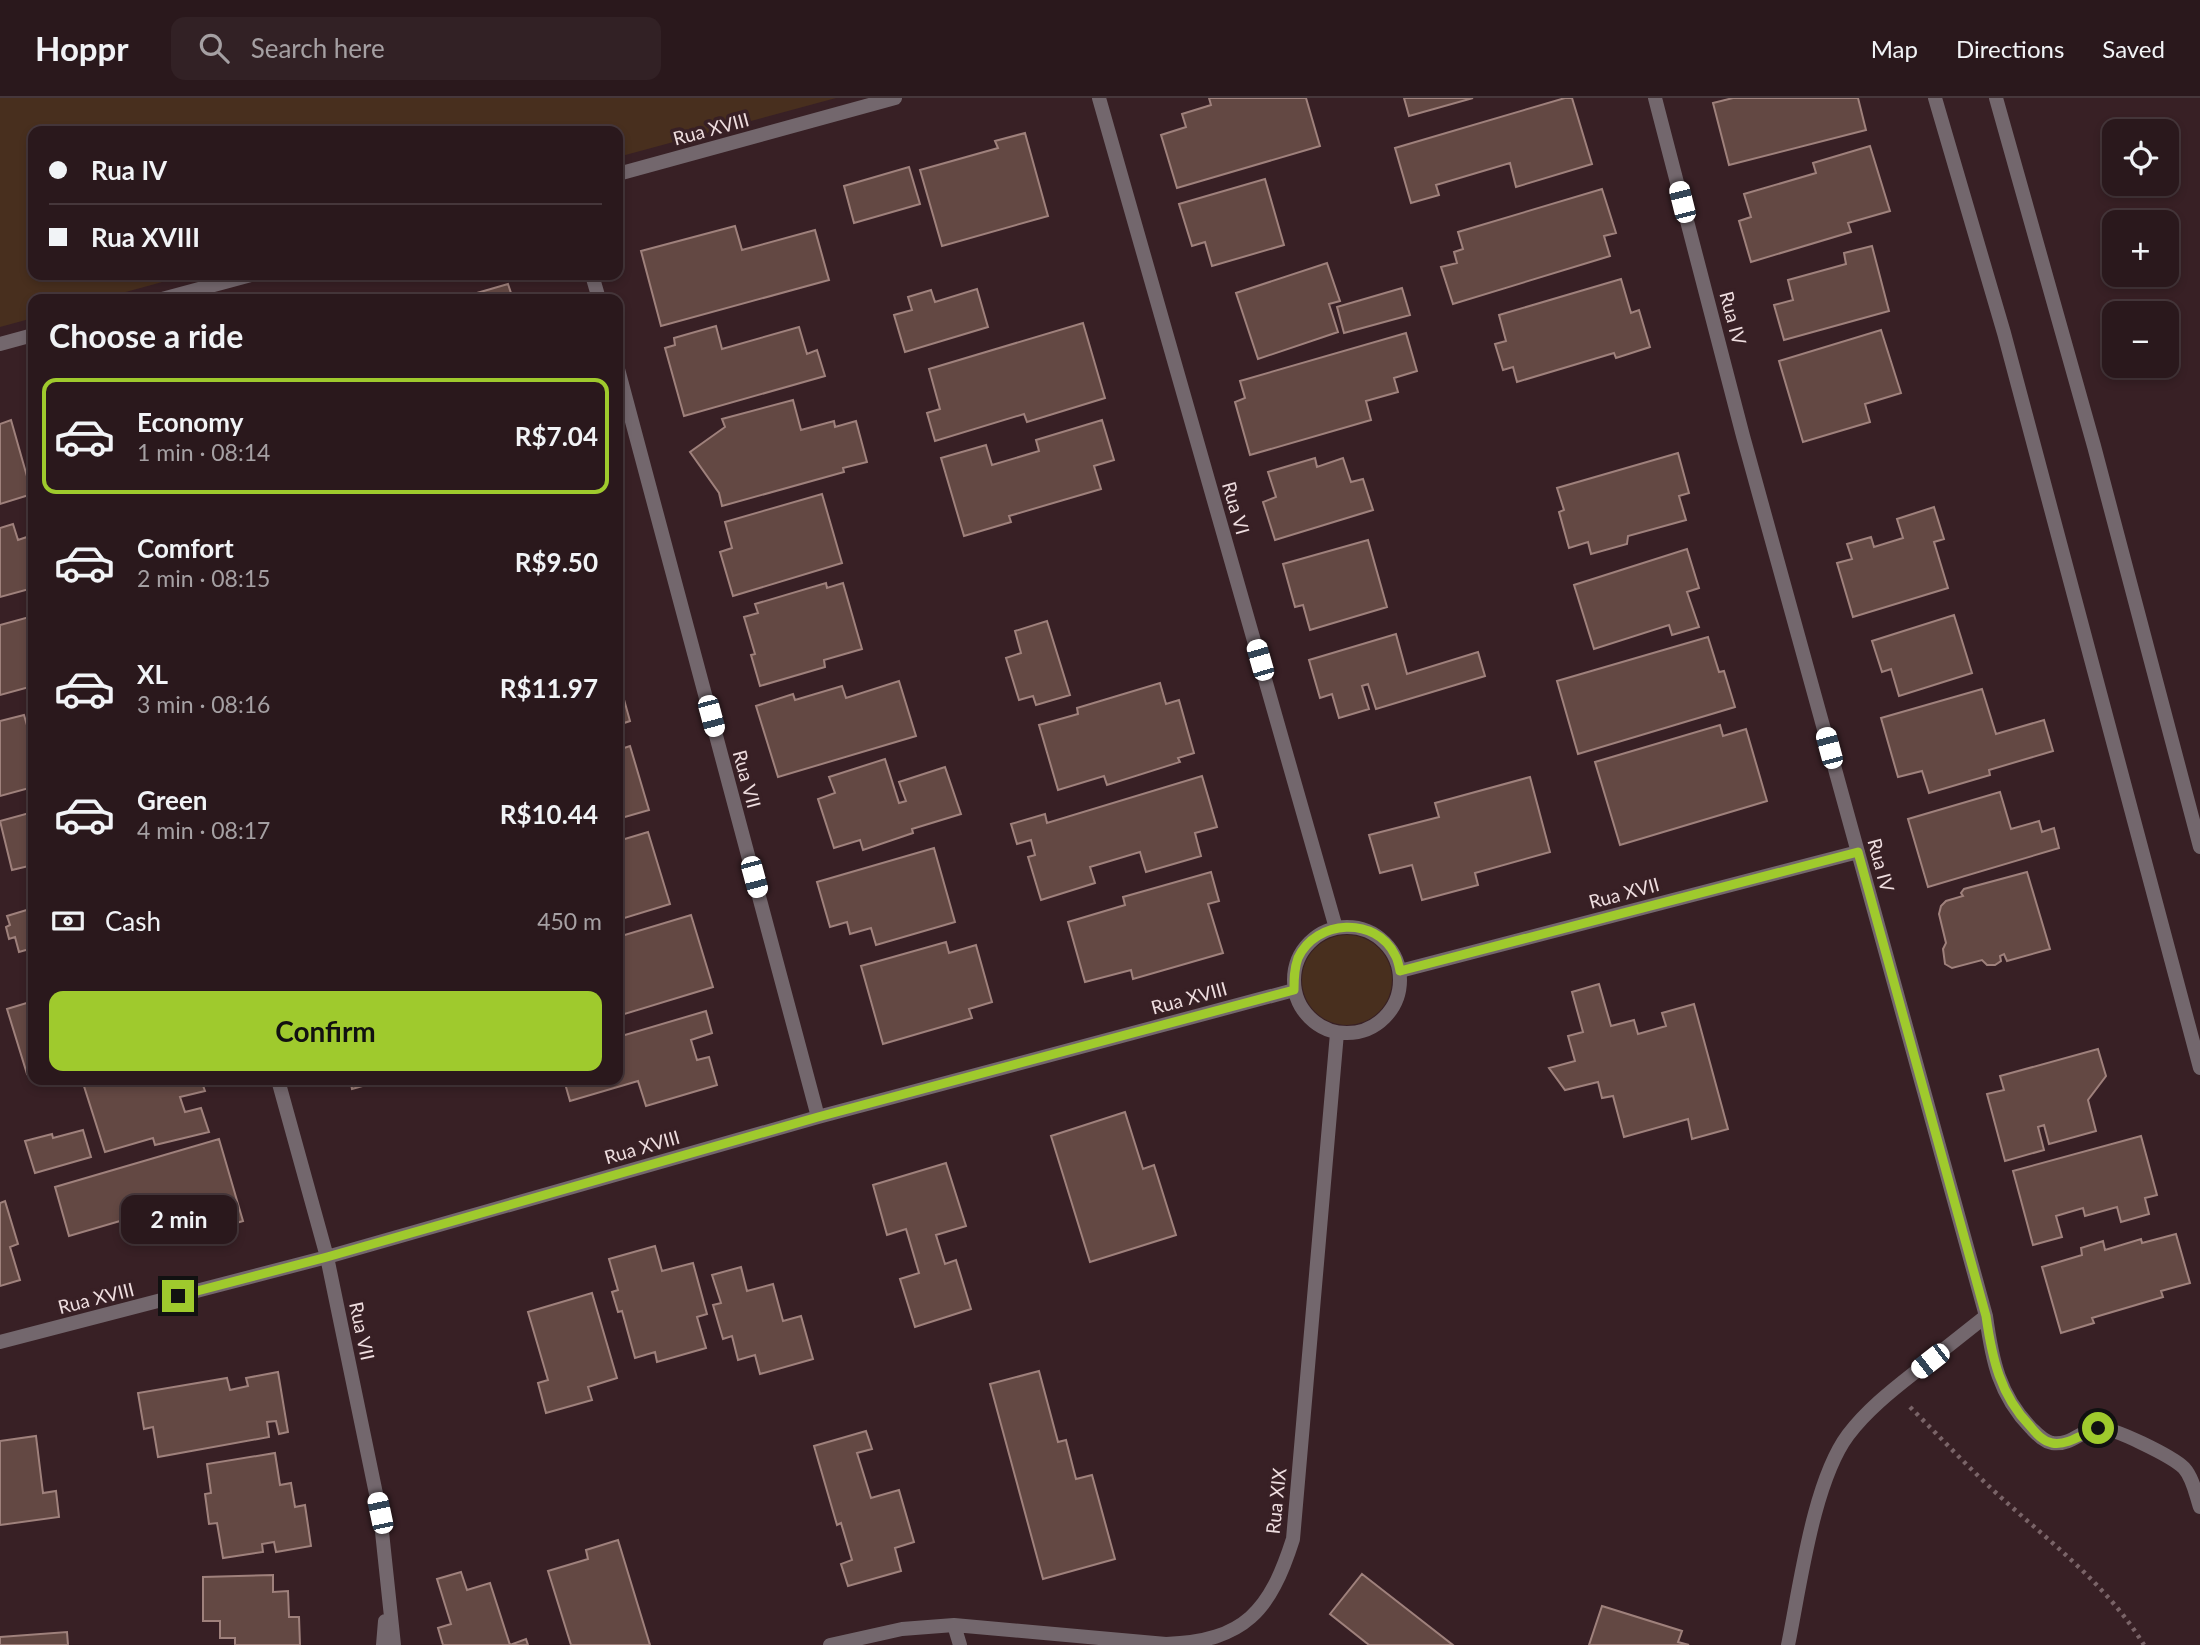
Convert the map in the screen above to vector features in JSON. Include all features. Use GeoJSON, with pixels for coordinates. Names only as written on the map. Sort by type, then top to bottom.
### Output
{"type":"FeatureCollection","features":[{"type":"Feature","properties":{"kind":"street","name":"Rua XVIII"},"geometry":{"type":"LineString","coordinates":[[623,173],[895,98]]}},
{"type":"Feature","properties":{"kind":"street","name":"Rua VI"},"geometry":{"type":"LineString","coordinates":[[1099,98],[1336,928]]}},
{"type":"Feature","properties":{"kind":"street","name":"Rua IV"},"geometry":{"type":"LineString","coordinates":[[1655,98],[1743,436],[1986,1316],[1991,1349],[2000,1380],[2011,1403],[2039,1436],[2053,1443],[2061,1443],[2098,1428],[2114,1431],[2164,1454],[2185,1469],[2200,1507]]}},
{"type":"Feature","properties":{"kind":"street"},"geometry":{"type":"LineString","coordinates":[[1934,98],[2004,333],[2200,1068]]}},
{"type":"Feature","properties":{"kind":"street"},"geometry":{"type":"LineString","coordinates":[[1996,98],[2194,801],[2200,847]]}},
{"type":"Feature","properties":{"kind":"street"},"geometry":{"type":"LineString","coordinates":[[181,294],[232,280]]}},
{"type":"Feature","properties":{"kind":"street"},"geometry":{"type":"LineString","coordinates":[[0,344],[28,336]]}},
{"type":"Feature","properties":{"kind":"street","name":"Rua VII"},"geometry":{"type":"LineString","coordinates":[[623,388],[818,1117]]}},
{"type":"Feature","properties":{"kind":"street","name":"Rua XVII"},"geometry":{"type":"LineString","coordinates":[[1400,971],[1858,852]]}},
{"type":"Feature","properties":{"kind":"street"},"geometry":{"type":"LineString","coordinates":[[1354,926],[1371,931],[1384,941],[1395,955],[1400,971],[1401,988],[1395,1004],[1385,1018],[1370,1028],[1353,1033],[1336,1033],[1321,1027],[1309,1018],[1294,990],[1298,958],[1308,944],[1321,933],[1336,928],[1354,926]]}},
{"type":"Feature","properties":{"kind":"street","name":"Rua XVIII"},"geometry":{"type":"LineString","coordinates":[[0,1342],[327,1257],[818,1117],[1294,990]]}},
{"type":"Feature","properties":{"kind":"street","name":"Rua XIX"},"geometry":{"type":"LineString","coordinates":[[830,1645],[902,1629],[954,1625],[1166,1644],[1201,1642],[1225,1633],[1251,1617],[1269,1598],[1293,1539],[1336,1033]]}},
{"type":"Feature","properties":{"kind":"street","name":"Rua VII"},"geometry":{"type":"LineString","coordinates":[[279,1085],[327,1257],[380,1513],[387,1595]]}},
{"type":"Feature","properties":{"kind":"street"},"geometry":{"type":"LineString","coordinates":[[1788,1645],[1818,1505],[1834,1460],[1846,1437],[1858,1422],[1893,1390],[1986,1316]]}},
{"type":"Feature","properties":{"kind":"street"},"geometry":{"type":"LineString","coordinates":[[383,1645],[387,1595]]}},
{"type":"Feature","properties":{"kind":"street"},"geometry":{"type":"LineString","coordinates":[[387,1595],[394,1645]]}},
{"type":"Feature","properties":{"kind":"street"},"geometry":{"type":"LineString","coordinates":[[954,1625],[960,1645]]}},
{"type":"Feature","properties":{"kind":"path"},"geometry":{"type":"LineString","coordinates":[[1893,1390],[1992,1489],[2109,1597],[2132,1624],[2144,1645]]}},
{"type":"Feature","properties":{"kind":"shaded area"},"geometry":{"type":"Polygon","coordinates":[[[0,98],[836,98],[623,156],[623,126],[28,126],[28,280],[170,280],[118,294],[28,294],[28,319],[0,327],[0,98]]]}},
{"type":"Feature","properties":{"kind":"shaded area"},"geometry":{"type":"Polygon","coordinates":[[[1347,935],[1364,938],[1379,948],[1389,963],[1392,980],[1389,997],[1379,1012],[1364,1022],[1347,1025],[1330,1022],[1315,1012],[1305,997],[1302,980],[1305,963],[1315,948],[1330,938],[1347,935]]]}},
{"type":"Feature","properties":{"kind":"building"},"geometry":{"type":"Polygon","coordinates":[[[1209,98],[1306,98],[1320,146],[1177,188],[1161,135],[1186,127],[1182,114],[1211,105],[1209,98]]]}},
{"type":"Feature","properties":{"kind":"building"},"geometry":{"type":"Polygon","coordinates":[[[1404,98],[1473,98],[1409,116],[1404,98]]]}},
{"type":"Feature","properties":{"kind":"building"},"geometry":{"type":"Polygon","coordinates":[[[1572,98],[1592,164],[1516,187],[1510,163],[1436,185],[1439,195],[1411,203],[1395,148],[1572,98]]]}},
{"type":"Feature","properties":{"kind":"building"},"geometry":{"type":"Polygon","coordinates":[[[1733,98],[1858,98],[1866,130],[1729,165],[1713,103],[1733,98]]]}},
{"type":"Feature","properties":{"kind":"building"},"geometry":{"type":"Polygon","coordinates":[[[1025,133],[1048,216],[942,246],[920,170],[998,148],[995,141],[1025,133]]]}},
{"type":"Feature","properties":{"kind":"building"},"geometry":{"type":"Polygon","coordinates":[[[1870,146],[1890,211],[1848,223],[1851,232],[1751,262],[1739,221],[1751,217],[1744,194],[1816,173],[1813,163],[1870,146]]]}},
{"type":"Feature","properties":{"kind":"building"},"geometry":{"type":"Polygon","coordinates":[[[909,167],[920,204],[854,223],[844,186],[909,167]]]}},
{"type":"Feature","properties":{"kind":"building"},"geometry":{"type":"Polygon","coordinates":[[[1265,179],[1284,245],[1212,266],[1205,242],[1192,246],[1179,204],[1265,179]]]}},
{"type":"Feature","properties":{"kind":"building"},"geometry":{"type":"Polygon","coordinates":[[[1602,189],[1616,233],[1604,236],[1610,256],[1453,304],[1441,267],[1457,263],[1454,252],[1463,249],[1458,232],[1602,189]]]}},
{"type":"Feature","properties":{"kind":"building"},"geometry":{"type":"Polygon","coordinates":[[[735,226],[742,250],[815,230],[829,280],[661,326],[641,251],[735,226]]]}},
{"type":"Feature","properties":{"kind":"building"},"geometry":{"type":"Polygon","coordinates":[[[1872,246],[1889,311],[1784,340],[1774,305],[1793,300],[1788,280],[1846,264],[1844,253],[1872,246]]]}},
{"type":"Feature","properties":{"kind":"building"},"geometry":{"type":"Polygon","coordinates":[[[1327,263],[1340,301],[1329,304],[1338,332],[1258,359],[1236,293],[1327,263]]]}},
{"type":"Feature","properties":{"kind":"building"},"geometry":{"type":"Polygon","coordinates":[[[1621,279],[1631,313],[1639,310],[1650,347],[1616,358],[1614,353],[1517,382],[1513,367],[1503,370],[1495,344],[1506,341],[1499,315],[1621,279]]]}},
{"type":"Feature","properties":{"kind":"building"},"geometry":{"type":"Polygon","coordinates":[[[508,284],[511,294],[473,294],[508,284]]]}},
{"type":"Feature","properties":{"kind":"building"},"geometry":{"type":"Polygon","coordinates":[[[1402,288],[1410,315],[1344,333],[1337,307],[1402,288]]]}},
{"type":"Feature","properties":{"kind":"building"},"geometry":{"type":"Polygon","coordinates":[[[977,289],[988,327],[905,352],[894,315],[912,310],[908,297],[931,290],[935,302],[977,289]]]}},
{"type":"Feature","properties":{"kind":"building"},"geometry":{"type":"Polygon","coordinates":[[[1083,323],[1105,398],[1027,422],[1024,414],[935,441],[927,413],[940,409],[929,369],[1083,323]]]}},
{"type":"Feature","properties":{"kind":"building"},"geometry":{"type":"Polygon","coordinates":[[[716,326],[722,349],[799,327],[807,354],[817,350],[825,376],[684,416],[665,348],[675,345],[674,338],[716,326]]]}},
{"type":"Feature","properties":{"kind":"building"},"geometry":{"type":"Polygon","coordinates":[[[1881,330],[1901,393],[1865,404],[1870,422],[1803,442],[1779,361],[1881,330]]]}},
{"type":"Feature","properties":{"kind":"building"},"geometry":{"type":"Polygon","coordinates":[[[1406,333],[1417,371],[1394,378],[1398,392],[1366,401],[1371,420],[1250,455],[1235,402],[1245,398],[1240,381],[1406,333]]]}},
{"type":"Feature","properties":{"kind":"building"},"geometry":{"type":"Polygon","coordinates":[[[793,400],[801,430],[834,421],[835,427],[856,421],[867,462],[843,468],[844,472],[722,506],[719,493],[690,452],[725,427],[722,419],[793,400]]]}},
{"type":"Feature","properties":{"kind":"building"},"geometry":{"type":"Polygon","coordinates":[[[11,420],[28,480],[28,495],[0,504],[0,424],[11,420]]]}},
{"type":"Feature","properties":{"kind":"building"},"geometry":{"type":"Polygon","coordinates":[[[1102,420],[1114,460],[1094,466],[1101,489],[1009,516],[1011,522],[964,536],[941,458],[986,445],[992,465],[1039,451],[1036,440],[1102,420]]]}},
{"type":"Feature","properties":{"kind":"building"},"geometry":{"type":"Polygon","coordinates":[[[1678,453],[1689,493],[1679,496],[1686,520],[1628,536],[1627,544],[1591,554],[1588,542],[1569,548],[1559,512],[1564,510],[1557,488],[1678,453]]]}},
{"type":"Feature","properties":{"kind":"building"},"geometry":{"type":"Polygon","coordinates":[[[1315,458],[1317,467],[1343,458],[1351,482],[1363,479],[1373,510],[1275,540],[1263,502],[1276,497],[1268,472],[1315,458]]]}},
{"type":"Feature","properties":{"kind":"building"},"geometry":{"type":"Polygon","coordinates":[[[822,494],[842,563],[733,596],[720,552],[732,548],[725,522],[822,494]]]}},
{"type":"Feature","properties":{"kind":"building"},"geometry":{"type":"Polygon","coordinates":[[[1934,507],[1944,539],[1934,542],[1948,588],[1853,617],[1837,563],[1852,559],[1847,544],[1871,537],[1874,547],[1903,538],[1897,519],[1934,507]]]}},
{"type":"Feature","properties":{"kind":"building"},"geometry":{"type":"Polygon","coordinates":[[[13,524],[18,540],[28,537],[28,589],[0,597],[0,528],[13,524]]]}},
{"type":"Feature","properties":{"kind":"building"},"geometry":{"type":"Polygon","coordinates":[[[1368,540],[1387,607],[1310,630],[1303,605],[1295,607],[1283,564],[1368,540]]]}},
{"type":"Feature","properties":{"kind":"building"},"geometry":{"type":"Polygon","coordinates":[[[1687,549],[1699,588],[1687,592],[1699,627],[1672,635],[1669,625],[1594,649],[1574,585],[1687,549]]]}},
{"type":"Feature","properties":{"kind":"building"},"geometry":{"type":"Polygon","coordinates":[[[826,583],[827,588],[843,583],[862,649],[824,660],[825,667],[760,686],[751,655],[755,654],[744,617],[758,613],[755,604],[826,583]]]}},
{"type":"Feature","properties":{"kind":"building"},"geometry":{"type":"Polygon","coordinates":[[[1954,615],[1972,673],[1899,696],[1891,669],[1882,672],[1872,641],[1954,615]]]}},
{"type":"Feature","properties":{"kind":"building"},"geometry":{"type":"Polygon","coordinates":[[[28,617],[28,687],[0,695],[0,625],[28,617]]]}},
{"type":"Feature","properties":{"kind":"building"},"geometry":{"type":"Polygon","coordinates":[[[1047,621],[1070,695],[1036,705],[1033,696],[1019,700],[1006,658],[1021,653],[1015,631],[1047,621]]]}},
{"type":"Feature","properties":{"kind":"building"},"geometry":{"type":"Polygon","coordinates":[[[1396,634],[1407,674],[1478,652],[1485,676],[1376,709],[1368,684],[1362,686],[1369,709],[1339,718],[1332,694],[1320,698],[1309,660],[1396,634]]]}},
{"type":"Feature","properties":{"kind":"building"},"geometry":{"type":"Polygon","coordinates":[[[1708,637],[1719,672],[1724,671],[1735,707],[1578,754],[1557,681],[1708,637]]]}},
{"type":"Feature","properties":{"kind":"building"},"geometry":{"type":"Polygon","coordinates":[[[899,681],[916,736],[778,777],[756,706],[793,694],[795,700],[842,686],[846,698],[899,681]]]}},
{"type":"Feature","properties":{"kind":"building"},"geometry":{"type":"Polygon","coordinates":[[[1160,683],[1166,704],[1179,700],[1194,753],[1178,758],[1180,762],[1107,785],[1104,776],[1058,790],[1039,725],[1078,714],[1077,708],[1160,683]]]}},
{"type":"Feature","properties":{"kind":"building"},"geometry":{"type":"Polygon","coordinates":[[[1982,689],[1996,734],[2044,720],[2053,751],[1989,770],[1990,775],[1929,793],[1922,771],[1898,777],[1881,718],[1982,689]]]}},
{"type":"Feature","properties":{"kind":"building"},"geometry":{"type":"Polygon","coordinates":[[[623,696],[630,721],[623,723],[623,696]]]}},
{"type":"Feature","properties":{"kind":"building"},"geometry":{"type":"Polygon","coordinates":[[[24,715],[28,729],[28,788],[0,796],[0,721],[24,715]]]}},
{"type":"Feature","properties":{"kind":"building"},"geometry":{"type":"Polygon","coordinates":[[[1720,725],[1723,736],[1746,729],[1767,801],[1620,845],[1595,762],[1720,725]]]}},
{"type":"Feature","properties":{"kind":"building"},"geometry":{"type":"Polygon","coordinates":[[[630,746],[649,810],[623,818],[623,748],[630,746]]]}},
{"type":"Feature","properties":{"kind":"building"},"geometry":{"type":"Polygon","coordinates":[[[885,759],[899,803],[906,801],[899,782],[945,767],[961,814],[912,829],[913,833],[863,850],[860,840],[834,848],[818,799],[835,793],[829,777],[885,759]]]}},
{"type":"Feature","properties":{"kind":"building"},"geometry":{"type":"Polygon","coordinates":[[[1202,776],[1217,827],[1195,833],[1201,856],[1146,872],[1140,852],[1090,867],[1095,883],[1041,900],[1028,857],[1035,855],[1031,840],[1017,844],[1011,824],[1045,814],[1047,823],[1202,776]]]}},
{"type":"Feature","properties":{"kind":"building"},"geometry":{"type":"Polygon","coordinates":[[[1530,777],[1550,852],[1475,873],[1478,885],[1422,900],[1412,865],[1380,873],[1369,835],[1439,817],[1435,803],[1530,777]]]}},
{"type":"Feature","properties":{"kind":"building"},"geometry":{"type":"Polygon","coordinates":[[[2000,792],[2011,829],[2039,821],[2042,832],[2054,828],[2059,848],[1928,887],[1908,819],[2000,792]]]}},
{"type":"Feature","properties":{"kind":"building"},"geometry":{"type":"Polygon","coordinates":[[[28,813],[28,866],[12,870],[0,821],[28,813]]]}},
{"type":"Feature","properties":{"kind":"building"},"geometry":{"type":"Polygon","coordinates":[[[648,832],[670,904],[623,918],[623,840],[648,832]]]}},
{"type":"Feature","properties":{"kind":"building"},"geometry":{"type":"Polygon","coordinates":[[[934,848],[955,922],[876,945],[871,928],[850,934],[847,922],[830,927],[817,882],[934,848]]]}},
{"type":"Feature","properties":{"kind":"building"},"geometry":{"type":"Polygon","coordinates":[[[1211,872],[1219,901],[1208,904],[1223,953],[1133,979],[1131,970],[1085,982],[1068,922],[1125,905],[1123,897],[1211,872]]]}},
{"type":"Feature","properties":{"kind":"building"},"geometry":{"type":"Polygon","coordinates":[[[2027,872],[2050,949],[2007,961],[2004,954],[2000,956],[2001,961],[1995,965],[1987,965],[1982,960],[1952,968],[1945,964],[1943,949],[1946,943],[1939,914],[1941,906],[1946,901],[1963,896],[1961,893],[1964,889],[2027,872]]]}},
{"type":"Feature","properties":{"kind":"building"},"geometry":{"type":"Polygon","coordinates":[[[28,910],[28,949],[19,952],[15,937],[9,939],[6,927],[10,925],[7,916],[28,910]]]}},
{"type":"Feature","properties":{"kind":"building"},"geometry":{"type":"Polygon","coordinates":[[[691,915],[713,987],[623,1014],[623,935],[691,915]]]}},
{"type":"Feature","properties":{"kind":"building"},"geometry":{"type":"Polygon","coordinates":[[[946,942],[949,953],[976,945],[992,1002],[969,1009],[972,1018],[883,1044],[861,966],[946,942]]]}},
{"type":"Feature","properties":{"kind":"building"},"geometry":{"type":"Polygon","coordinates":[[[1599,984],[1611,1026],[1634,1020],[1638,1034],[1666,1026],[1662,1013],[1694,1004],[1728,1129],[1692,1139],[1688,1119],[1624,1137],[1613,1096],[1602,1098],[1598,1082],[1565,1090],[1549,1068],[1575,1061],[1568,1036],[1583,1032],[1572,992],[1599,984]]]}},
{"type":"Feature","properties":{"kind":"building"},"geometry":{"type":"Polygon","coordinates":[[[28,1003],[27,1074],[7,1009],[28,1003]]]}},
{"type":"Feature","properties":{"kind":"building"},"geometry":{"type":"Polygon","coordinates":[[[706,1011],[712,1033],[691,1040],[697,1060],[709,1057],[717,1085],[646,1106],[638,1081],[570,1101],[565,1085],[623,1085],[623,1036],[706,1011]]]}},
{"type":"Feature","properties":{"kind":"building"},"geometry":{"type":"Polygon","coordinates":[[[2098,1049],[2106,1076],[2088,1100],[2096,1131],[2049,1144],[2044,1125],[2038,1127],[2044,1150],[2005,1161],[1987,1094],[2004,1090],[2000,1076],[2098,1049]]]}},
{"type":"Feature","properties":{"kind":"building"},"geometry":{"type":"Polygon","coordinates":[[[84,1085],[203,1085],[205,1091],[180,1097],[185,1112],[201,1108],[209,1132],[155,1145],[153,1138],[105,1152],[84,1085]]]}},
{"type":"Feature","properties":{"kind":"building"},"geometry":{"type":"Polygon","coordinates":[[[1125,1112],[1143,1169],[1154,1165],[1176,1235],[1090,1262],[1051,1136],[1125,1112]]]}},
{"type":"Feature","properties":{"kind":"building"},"geometry":{"type":"Polygon","coordinates":[[[83,1130],[91,1157],[35,1173],[25,1141],[52,1134],[53,1138],[83,1130]]]}},
{"type":"Feature","properties":{"kind":"building"},"geometry":{"type":"Polygon","coordinates":[[[2141,1136],[2157,1195],[2145,1198],[2149,1214],[2121,1222],[2117,1207],[2085,1216],[2083,1208],[2056,1216],[2062,1237],[2033,1245],[2013,1171],[2141,1136]]]}},
{"type":"Feature","properties":{"kind":"building"},"geometry":{"type":"Polygon","coordinates":[[[219,1139],[243,1221],[171,1242],[161,1209],[69,1236],[55,1187],[219,1139]]]}},
{"type":"Feature","properties":{"kind":"building"},"geometry":{"type":"Polygon","coordinates":[[[946,1163],[966,1226],[936,1235],[945,1264],[956,1260],[971,1309],[915,1327],[900,1279],[919,1273],[906,1229],[887,1235],[873,1185],[946,1163]]]}},
{"type":"Feature","properties":{"kind":"building"},"geometry":{"type":"Polygon","coordinates":[[[5,1201],[18,1244],[10,1247],[20,1280],[0,1286],[0,1203],[5,1201]]]}},
{"type":"Feature","properties":{"kind":"building"},"geometry":{"type":"Polygon","coordinates":[[[2176,1234],[2190,1283],[2161,1291],[2163,1297],[2092,1318],[2094,1323],[2061,1333],[2042,1267],[2082,1255],[2081,1248],[2103,1241],[2105,1250],[2141,1239],[2142,1243],[2176,1234]]]}},
{"type":"Feature","properties":{"kind":"building"},"geometry":{"type":"Polygon","coordinates":[[[655,1246],[662,1271],[693,1263],[707,1314],[697,1317],[706,1348],[657,1362],[655,1352],[635,1358],[622,1311],[618,1312],[612,1292],[618,1290],[609,1259],[655,1246]]]}},
{"type":"Feature","properties":{"kind":"building"},"geometry":{"type":"Polygon","coordinates":[[[741,1267],[747,1291],[773,1284],[783,1321],[801,1316],[813,1359],[760,1374],[755,1355],[738,1360],[732,1336],[723,1339],[713,1305],[721,1303],[712,1275],[741,1267]]]}},
{"type":"Feature","properties":{"kind":"building"},"geometry":{"type":"Polygon","coordinates":[[[592,1293],[617,1378],[588,1387],[592,1400],[546,1413],[538,1383],[548,1380],[528,1312],[592,1293]]]}},
{"type":"Feature","properties":{"kind":"building"},"geometry":{"type":"Polygon","coordinates":[[[1039,1371],[1058,1442],[1066,1440],[1076,1479],[1092,1475],[1115,1559],[1043,1579],[990,1384],[1039,1371]]]}},
{"type":"Feature","properties":{"kind":"building"},"geometry":{"type":"Polygon","coordinates":[[[278,1372],[288,1432],[279,1434],[276,1421],[267,1422],[269,1437],[158,1457],[153,1427],[144,1429],[138,1393],[227,1378],[230,1390],[248,1386],[246,1378],[278,1372]]]}},
{"type":"Feature","properties":{"kind":"building"},"geometry":{"type":"Polygon","coordinates":[[[866,1431],[872,1449],[857,1453],[871,1498],[899,1490],[914,1542],[895,1548],[901,1571],[848,1586],[841,1564],[852,1560],[841,1523],[837,1525],[814,1446],[866,1431]]]}},
{"type":"Feature","properties":{"kind":"building"},"geometry":{"type":"Polygon","coordinates":[[[36,1436],[43,1493],[56,1491],[59,1517],[0,1525],[0,1441],[36,1436]]]}},
{"type":"Feature","properties":{"kind":"building"},"geometry":{"type":"Polygon","coordinates":[[[275,1453],[280,1485],[291,1483],[295,1507],[305,1505],[311,1546],[276,1552],[274,1542],[262,1544],[263,1552],[223,1558],[217,1523],[209,1524],[205,1494],[211,1493],[207,1464],[275,1453]]]}},
{"type":"Feature","properties":{"kind":"building"},"geometry":{"type":"Polygon","coordinates":[[[618,1540],[650,1645],[571,1645],[548,1571],[588,1559],[586,1550],[618,1540]]]}},
{"type":"Feature","properties":{"kind":"building"},"geometry":{"type":"Polygon","coordinates":[[[461,1572],[467,1590],[490,1583],[510,1645],[443,1645],[438,1628],[451,1624],[437,1579],[461,1572]]]}},
{"type":"Feature","properties":{"kind":"building"},"geometry":{"type":"Polygon","coordinates":[[[1362,1574],[1453,1645],[1369,1645],[1330,1614],[1362,1574]]]}},
{"type":"Feature","properties":{"kind":"building"},"geometry":{"type":"Polygon","coordinates":[[[273,1575],[273,1592],[288,1591],[289,1617],[299,1617],[300,1645],[235,1645],[235,1638],[220,1638],[220,1621],[203,1621],[203,1577],[273,1575]]]}},
{"type":"Feature","properties":{"kind":"building"},"geometry":{"type":"Polygon","coordinates":[[[1602,1606],[1682,1631],[1678,1642],[1689,1645],[1589,1645],[1602,1606]]]}},
{"type":"Feature","properties":{"kind":"building"},"geometry":{"type":"Polygon","coordinates":[[[67,1632],[68,1645],[0,1645],[0,1637],[67,1632]]]}},
{"type":"Feature","properties":{"kind":"building"},"geometry":{"type":"Polygon","coordinates":[[[526,1639],[528,1645],[510,1645],[526,1639]]]}},
{"type":"Feature","properties":{"kind":"route"},"geometry":{"type":"LineString","coordinates":[[178,1296],[327,1257],[818,1117],[1294,990],[1298,958],[1308,944],[1321,933],[1336,928],[1354,926],[1371,931],[1384,941],[1395,955],[1400,971],[1858,852],[1986,1316],[1994,1367],[2011,1403],[2024,1421],[2044,1440],[2061,1443],[2098,1428]]}}]}
